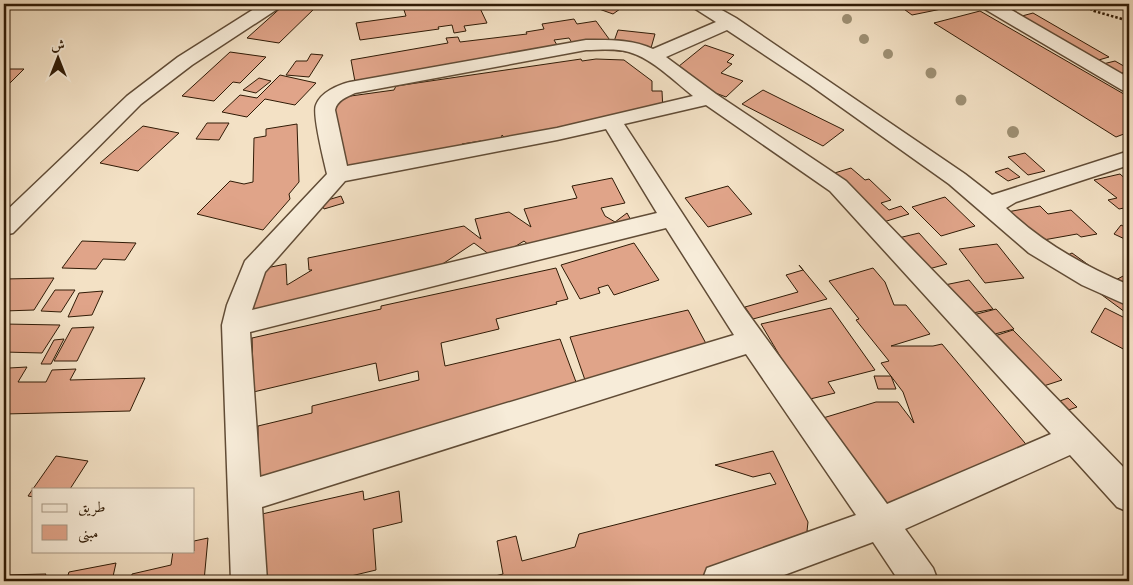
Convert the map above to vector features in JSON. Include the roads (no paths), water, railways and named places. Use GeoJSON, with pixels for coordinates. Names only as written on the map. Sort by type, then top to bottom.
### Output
{"type":"FeatureCollection","features":[{"type":"Feature","properties":{"kind":"street"},"geometry":{"type":"LineString","coordinates":[[4,227],[134,100],[185,61],[273,4]]}},
{"type":"Feature","properties":{"kind":"street"},"geometry":{"type":"LineString","coordinates":[[700,4],[730,22],[949,173],[990,206],[1020,236],[1041,251],[1067,267],[1129,296]]}},
{"type":"Feature","properties":{"kind":"street"},"geometry":{"type":"LineString","coordinates":[[989,4],[1129,86]]}},
{"type":"Feature","properties":{"kind":"street"},"geometry":{"type":"LineString","coordinates":[[653,56],[730,22]]}},
{"type":"Feature","properties":{"kind":"street"},"geometry":{"type":"LineString","coordinates":[[338,176],[325,110],[326,104],[336,94],[350,88],[586,44],[620,45],[635,48],[653,56],[709,98],[838,186],[1129,496]]}},
{"type":"Feature","properties":{"kind":"street"},"geometry":{"type":"LineString","coordinates":[[249,581],[236,325],[240,305],[254,268],[338,176],[612,122],[709,98]]}},
{"type":"Feature","properties":{"kind":"street"},"geometry":{"type":"LineString","coordinates":[[612,122],[671,218],[752,341],[920,581]]}},
{"type":"Feature","properties":{"kind":"street"},"geometry":{"type":"LineString","coordinates":[[990,206],[1008,197],[1128,160]]}},
{"type":"Feature","properties":{"kind":"street"},"geometry":{"type":"LineString","coordinates":[[236,325],[671,218]]}},
{"type":"Feature","properties":{"kind":"street"},"geometry":{"type":"LineString","coordinates":[[244,497],[752,341]]}},
{"type":"Feature","properties":{"kind":"street"},"geometry":{"type":"LineString","coordinates":[[720,581],[881,523],[1076,438]]}}]}
